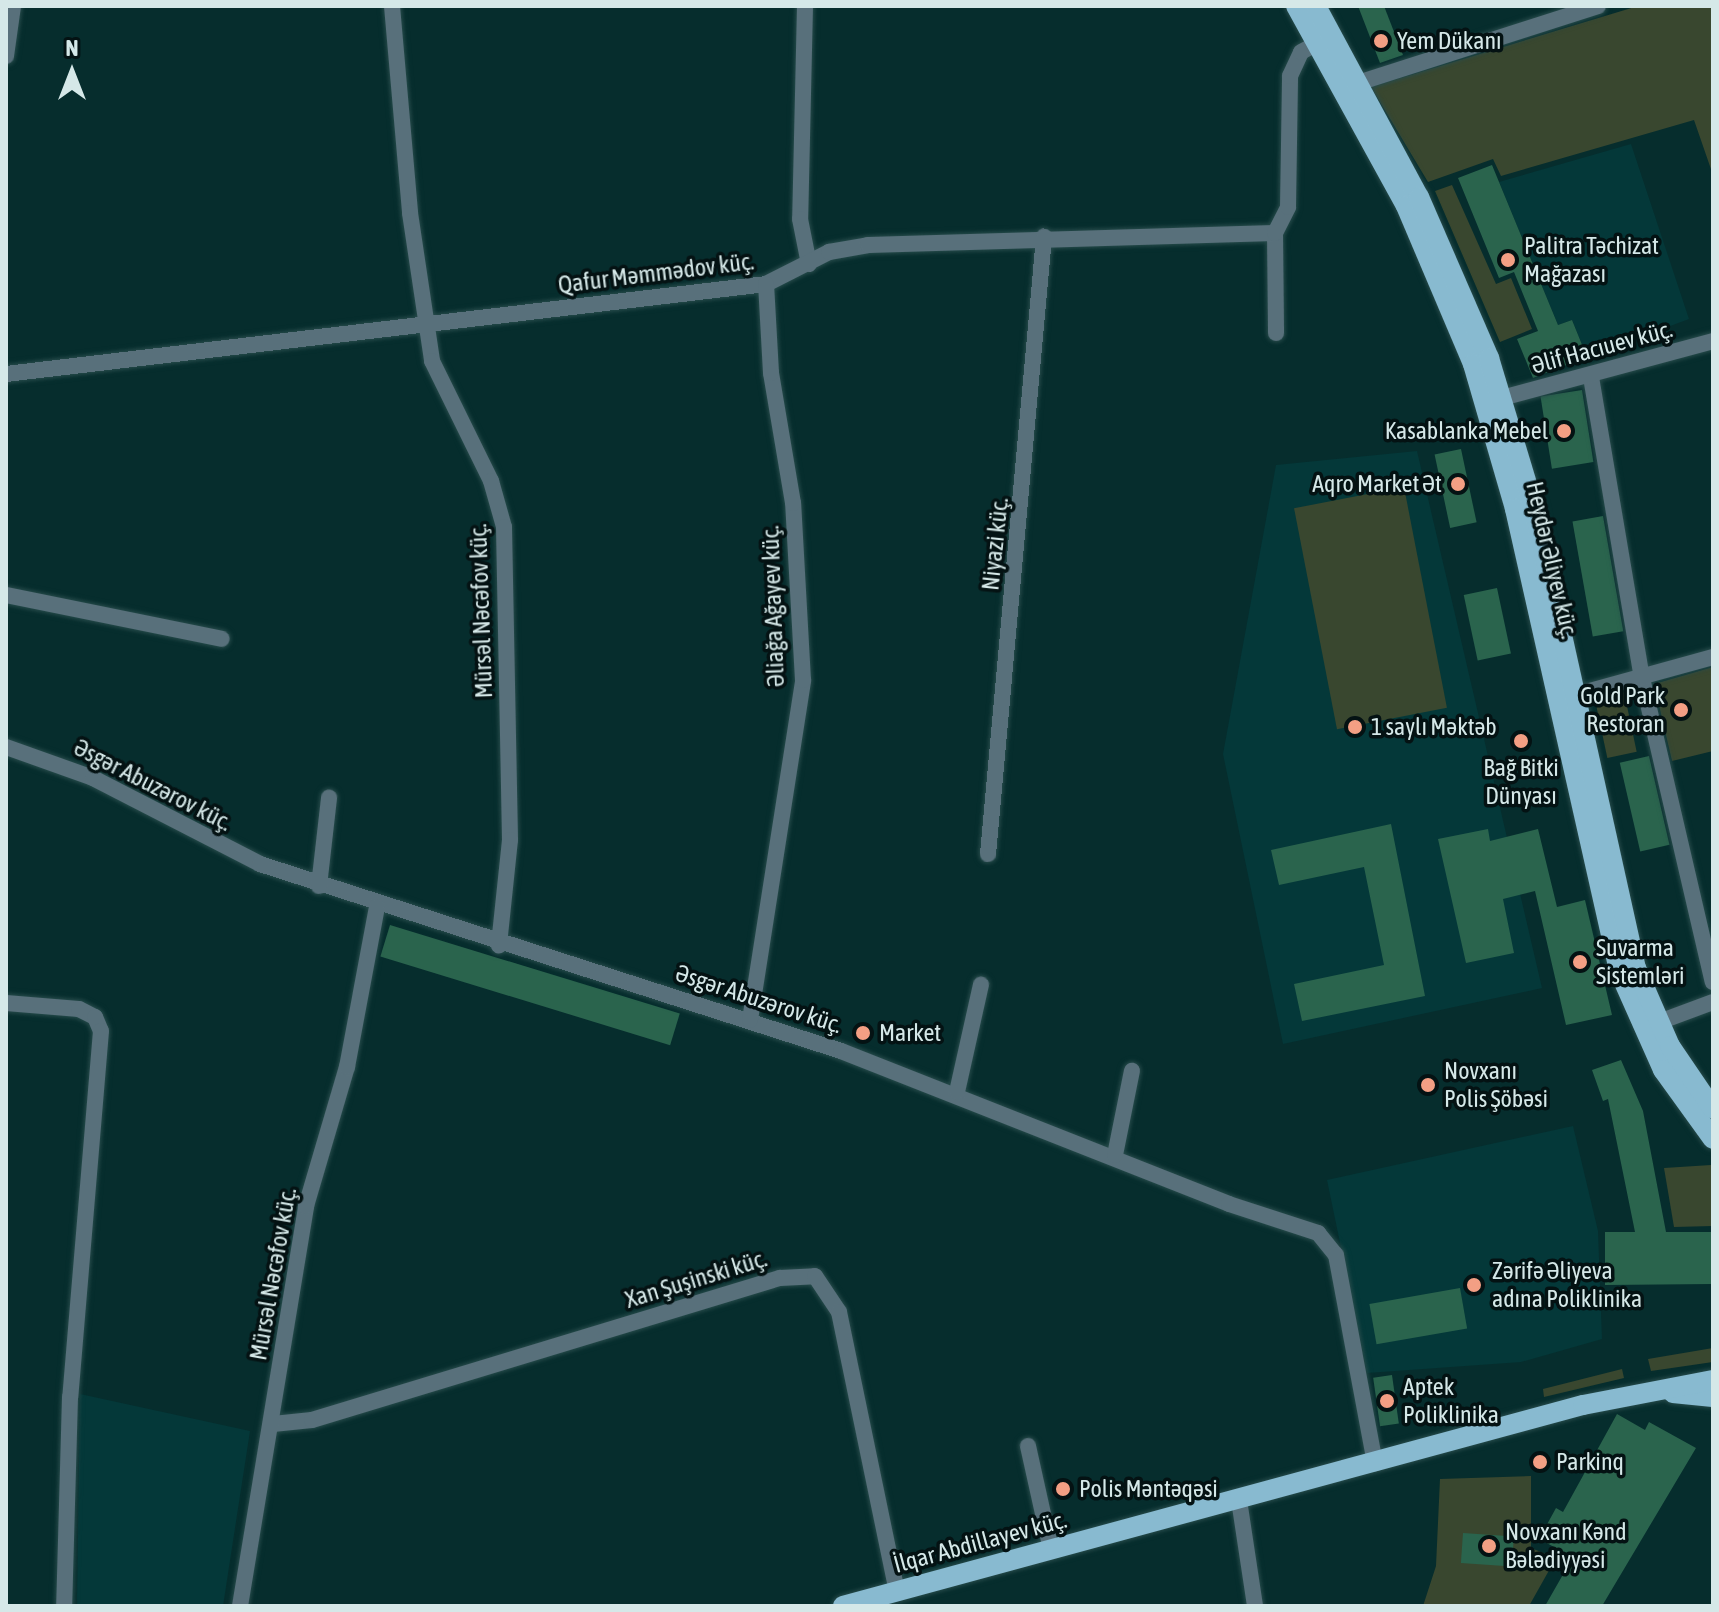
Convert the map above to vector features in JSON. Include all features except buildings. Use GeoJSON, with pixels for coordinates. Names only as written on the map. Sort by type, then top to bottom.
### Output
{"type":"FeatureCollection","features":[{"type":"Feature","properties":{"kind":"main road","name":"Heydər Əliyev küç."},"geometry":{"type":"LineString","coordinates":[[1296,6],[1358,83],[1449,260],[1494,400],[1565,698],[1610,936],[1650,1025],[1668,1077],[1713,1139]]}},
{"type":"Feature","properties":{"kind":"main road","name":"Heydər Əliyev küç."},"geometry":{"type":"LineString","coordinates":[[1316,6],[1324,39],[1406,206],[1494,400]]}},
{"type":"Feature","properties":{"kind":"main road","name":"Heydər Əliyev küç."},"geometry":{"type":"LineString","coordinates":[[1650,1025],[1713,1109]]}},
{"type":"Feature","properties":{"kind":"main road"},"geometry":{"type":"LineString","coordinates":[[1641,1392],[1713,1383]]}},
{"type":"Feature","properties":{"kind":"main road","name":"İlqar Abdillayev küç."},"geometry":{"type":"LineString","coordinates":[[843,1606],[1641,1392]]}},
{"type":"Feature","properties":{"kind":"main road"},"geometry":{"type":"LineString","coordinates":[[1641,1392],[1713,1397]]}},
{"type":"Feature","properties":{"kind":"street"},"geometry":{"type":"LineString","coordinates":[[6,56],[13,6]]}},
{"type":"Feature","properties":{"kind":"street","name":"Mürsəl Nəcəfov küç."},"geometry":{"type":"LineString","coordinates":[[392,6],[426,326],[440,386],[491,481],[504,527],[510,840],[499,945]]}},
{"type":"Feature","properties":{"kind":"street"},"geometry":{"type":"LineString","coordinates":[[805,6],[800,219],[809,264]]}},
{"type":"Feature","properties":{"kind":"street"},"geometry":{"type":"LineString","coordinates":[[1358,83],[1598,6]]}},
{"type":"Feature","properties":{"kind":"street"},"geometry":{"type":"LineString","coordinates":[[1276,333],[1275,233],[1288,207],[1290,76],[1301,52],[1324,39]]}},
{"type":"Feature","properties":{"kind":"street","name":"Qafur Məmmədov küç."},"geometry":{"type":"LineString","coordinates":[[6,374],[766,284],[809,264],[868,245],[1044,237],[1275,233]]}},
{"type":"Feature","properties":{"kind":"street","name":"Niyazi küç."},"geometry":{"type":"LineString","coordinates":[[988,854],[1044,237]]}},
{"type":"Feature","properties":{"kind":"street","name":"Əliağa Ağayev küç."},"geometry":{"type":"LineString","coordinates":[[750,1020],[803,680],[793,503],[771,373],[766,284]]}},
{"type":"Feature","properties":{"kind":"street","name":"Əlif Hacıuev küç."},"geometry":{"type":"LineString","coordinates":[[1494,400],[1591,377],[1713,341]]}},
{"type":"Feature","properties":{"kind":"street"},"geometry":{"type":"LineString","coordinates":[[1591,377],[1642,678],[1713,982]]}},
{"type":"Feature","properties":{"kind":"street"},"geometry":{"type":"LineString","coordinates":[[6,595],[222,639]]}},
{"type":"Feature","properties":{"kind":"street"},"geometry":{"type":"LineString","coordinates":[[1565,698],[1713,657]]}},
{"type":"Feature","properties":{"kind":"street","name":"Əsgər Abuzərov küç."},"geometry":{"type":"LineString","coordinates":[[6,747],[78,772],[223,848],[319,886],[499,945],[750,1020],[957,1092],[1327,1239],[1375,1463]]}},
{"type":"Feature","properties":{"kind":"street"},"geometry":{"type":"LineString","coordinates":[[319,886],[329,798]]}},
{"type":"Feature","properties":{"kind":"street","name":"Mürsəl Nəcəfov küç."},"geometry":{"type":"LineString","coordinates":[[240,1606],[273,1424],[306,1206],[347,1067],[377,907]]}},
{"type":"Feature","properties":{"kind":"street"},"geometry":{"type":"LineString","coordinates":[[957,1092],[981,985]]}},
{"type":"Feature","properties":{"kind":"street"},"geometry":{"type":"LineString","coordinates":[[1650,1025],[1713,1002]]}},
{"type":"Feature","properties":{"kind":"street"},"geometry":{"type":"LineString","coordinates":[[6,1003],[79,1009],[95,1017],[101,1031],[70,1397],[64,1606]]}},
{"type":"Feature","properties":{"kind":"street"},"geometry":{"type":"LineString","coordinates":[[1115,1155],[1132,1071]]}},
{"type":"Feature","properties":{"kind":"street","name":"Xan Şuşinski küç."},"geometry":{"type":"LineString","coordinates":[[273,1424],[312,1420],[780,1278],[815,1276],[839,1312],[897,1592]]}},
{"type":"Feature","properties":{"kind":"street"},"geometry":{"type":"LineString","coordinates":[[1028,1446],[1051,1550]]}},
{"type":"Feature","properties":{"kind":"street"},"geometry":{"type":"LineString","coordinates":[[1239,1500],[1255,1606]]}},
{"type":"Feature","properties":{"kind":"shaded area"},"geometry":{"type":"Polygon","coordinates":[[[1631,144],[1689,319],[1587,357],[1572,320],[1558,325],[1499,182],[1631,144]]]}},
{"type":"Feature","properties":{"kind":"shaded area","name":"1 saylı Məktəb"},"geometry":{"type":"Polygon","coordinates":[[[1417,451],[1542,988],[1283,1044],[1223,754],[1276,465],[1417,451]]]}},
{"type":"Feature","properties":{"kind":"shaded area","name":"Zərifə Əliyeva adına Poliklinika"},"geometry":{"type":"Polygon","coordinates":[[[1573,1126],[1598,1231],[1602,1339],[1521,1362],[1367,1373],[1327,1180],[1573,1126]]]}},
{"type":"Feature","properties":{"kind":"shaded area"},"geometry":{"type":"Polygon","coordinates":[[[80,1394],[250,1431],[223,1606],[77,1606],[80,1394]]]}},
{"type":"Feature","properties":{"kind":"green space"},"geometry":{"type":"Polygon","coordinates":[[[1638,6],[1713,6],[1713,175],[1694,120],[1501,176],[1493,159],[1428,182],[1371,87],[1638,6]]]}},
{"type":"Feature","properties":{"kind":"green space"},"geometry":{"type":"Polygon","coordinates":[[[1452,185],[1496,284],[1511,278],[1532,329],[1500,342],[1435,191],[1452,185]]]}},
{"type":"Feature","properties":{"kind":"green space"},"geometry":{"type":"Polygon","coordinates":[[[1404,487],[1447,708],[1337,729],[1294,508],[1404,487]]]}},
{"type":"Feature","properties":{"kind":"green space"},"geometry":{"type":"Polygon","coordinates":[[[1713,667],[1713,751],[1672,761],[1654,684],[1713,667]]]}},
{"type":"Feature","properties":{"kind":"green space"},"geometry":{"type":"Polygon","coordinates":[[[1624,692],[1637,752],[1607,758],[1595,698],[1624,692]]]}},
{"type":"Feature","properties":{"kind":"green space"},"geometry":{"type":"Polygon","coordinates":[[[1711,1165],[1713,1226],[1674,1227],[1664,1168],[1711,1165]]]}},
{"type":"Feature","properties":{"kind":"green space"},"geometry":{"type":"Polygon","coordinates":[[[1713,1348],[1713,1362],[1651,1371],[1648,1359],[1713,1348]]]}},
{"type":"Feature","properties":{"kind":"green space"},"geometry":{"type":"Polygon","coordinates":[[[1622,1369],[1624,1378],[1544,1397],[1543,1389],[1622,1369]]]}},
{"type":"Feature","properties":{"kind":"green space"},"geometry":{"type":"Polygon","coordinates":[[[1531,1476],[1531,1548],[1556,1558],[1529,1606],[1423,1606],[1436,1566],[1440,1479],[1531,1476]]]}},
{"type":"Feature","properties":{"kind":"place","name":"Yem Dükanı"},"geometry":{"type":"Point","coordinates":[1381,41]}},
{"type":"Feature","properties":{"kind":"place","name":"Palitra Təchizat Mağazası"},"geometry":{"type":"Point","coordinates":[1508,260]}},
{"type":"Feature","properties":{"kind":"place","name":"Kasablanka Mebel"},"geometry":{"type":"Point","coordinates":[1564,431]}},
{"type":"Feature","properties":{"kind":"place","name":"Aqro Market Ət"},"geometry":{"type":"Point","coordinates":[1458,484]}},
{"type":"Feature","properties":{"kind":"place","name":"Gold Park Restoran"},"geometry":{"type":"Point","coordinates":[1681,710]}},
{"type":"Feature","properties":{"kind":"place","name":"1 saylı Məktəb"},"geometry":{"type":"Point","coordinates":[1355,727]}},
{"type":"Feature","properties":{"kind":"place","name":"Bağ Bitki Dünyası"},"geometry":{"type":"Point","coordinates":[1521,741]}},
{"type":"Feature","properties":{"kind":"place","name":"Suvarma Sistemləri"},"geometry":{"type":"Point","coordinates":[1580,962]}},
{"type":"Feature","properties":{"kind":"place","name":"Market"},"geometry":{"type":"Point","coordinates":[863,1033]}},
{"type":"Feature","properties":{"kind":"place","name":"Novxanı Polis Şöbəsi"},"geometry":{"type":"Point","coordinates":[1428,1085]}},
{"type":"Feature","properties":{"kind":"place","name":"Zərifə Əliyeva adına Poliklinika"},"geometry":{"type":"Point","coordinates":[1474,1285]}},
{"type":"Feature","properties":{"kind":"place","name":"Aptek Poliklinika"},"geometry":{"type":"Point","coordinates":[1387,1401]}},
{"type":"Feature","properties":{"kind":"place","name":"Parkinq"},"geometry":{"type":"Point","coordinates":[1540,1462]}},
{"type":"Feature","properties":{"kind":"place","name":"Polis Məntəqəsi"},"geometry":{"type":"Point","coordinates":[1063,1489]}},
{"type":"Feature","properties":{"kind":"place","name":"Novxanı Kənd Bələdiyyəsi"},"geometry":{"type":"Point","coordinates":[1489,1546]}}]}
